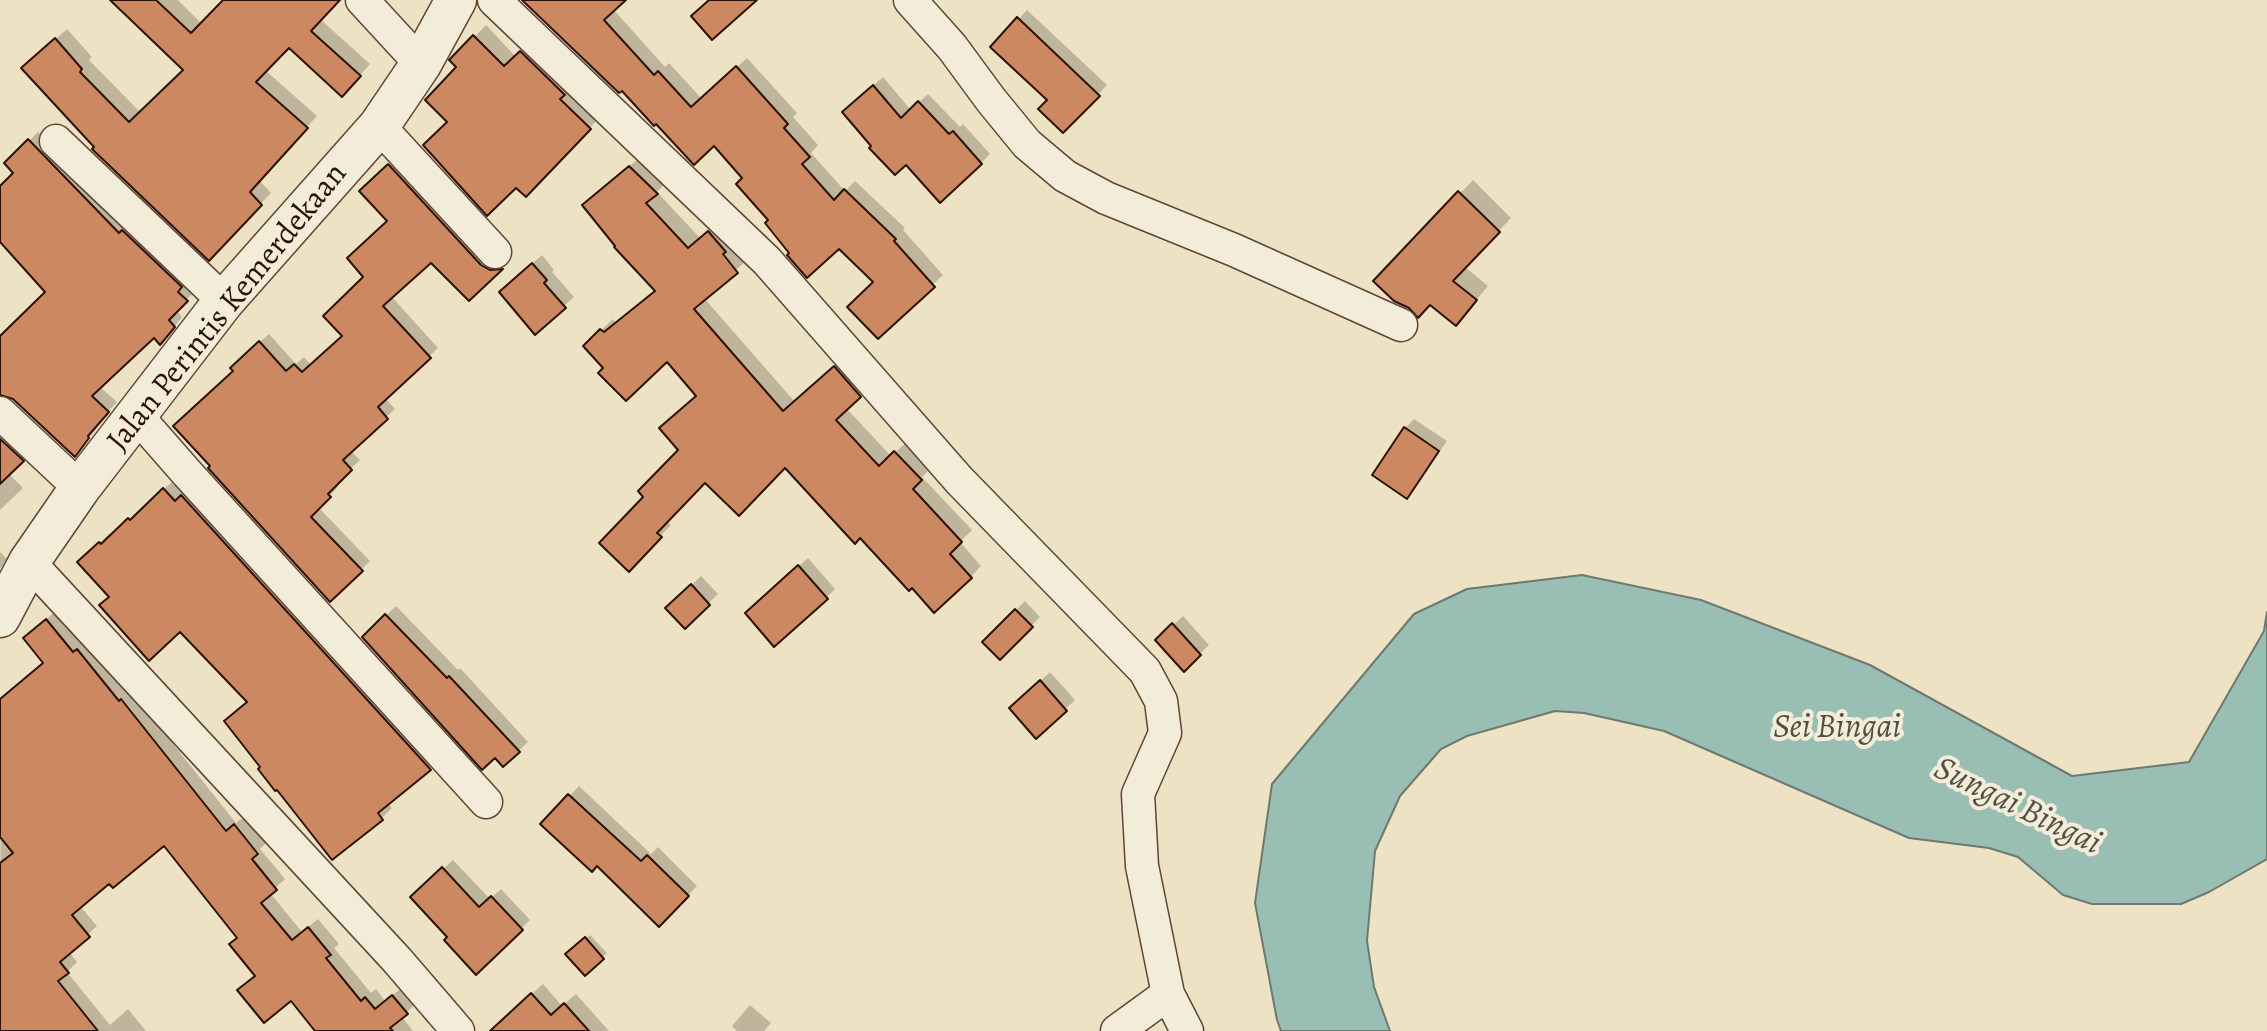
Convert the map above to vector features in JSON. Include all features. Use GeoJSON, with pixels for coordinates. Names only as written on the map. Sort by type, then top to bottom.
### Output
{"type":"FeatureCollection","features":[{"type":"Feature","properties":{"kind":"street"},"geometry":{"type":"LineString","coordinates":[[362,0],[421,64]]}},
{"type":"Feature","properties":{"kind":"street","name":"Jalan Perintis Kemerdekaan"},"geometry":{"type":"LineString","coordinates":[[0,617],[29,562],[80,488],[224,301],[379,126],[421,64],[456,0]]}},
{"type":"Feature","properties":{"kind":"street"},"geometry":{"type":"LineString","coordinates":[[494,0],[767,261],[959,480],[1145,671],[1161,701],[1165,733],[1138,794],[1142,866],[1168,994],[1187,1031]]}},
{"type":"Feature","properties":{"kind":"street"},"geometry":{"type":"LineString","coordinates":[[910,0],[952,47],[1027,144],[1065,176],[1106,198],[1234,250],[1401,325]]}},
{"type":"Feature","properties":{"kind":"street"},"geometry":{"type":"LineString","coordinates":[[379,126],[495,252]]}},
{"type":"Feature","properties":{"kind":"street"},"geometry":{"type":"LineString","coordinates":[[56,141],[224,301]]}},
{"type":"Feature","properties":{"kind":"street"},"geometry":{"type":"LineString","coordinates":[[0,413],[80,488]]}},
{"type":"Feature","properties":{"kind":"street"},"geometry":{"type":"LineString","coordinates":[[137,416],[486,802]]}},
{"type":"Feature","properties":{"kind":"street"},"geometry":{"type":"LineString","coordinates":[[29,562],[397,960],[458,1031]]}},
{"type":"Feature","properties":{"kind":"street"},"geometry":{"type":"LineString","coordinates":[[1117,1031],[1168,994]]}},
{"type":"Feature","properties":{"kind":"water","name":"Sei Bingai"},"geometry":{"type":"Polygon","coordinates":[[[1582,575],[1701,600],[1870,665],[2072,776],[2189,762],[2264,631],[2267,612],[2267,859],[2181,904],[2092,904],[2063,895],[2018,857],[1989,848],[1909,838],[1664,731],[1584,713],[1555,711],[1467,736],[1441,749],[1400,796],[1375,851],[1367,941],[1374,987],[1390,1031],[1281,1031],[1255,903],[1272,784],[1414,614],[1467,589],[1582,575]]]}},
{"type":"Feature","properties":{"kind":"building"},"geometry":{"type":"Polygon","coordinates":[[[110,0],[156,0],[191,33],[223,0],[340,0],[311,31],[361,76],[342,97],[289,48],[256,82],[308,128],[250,192],[262,205],[209,261],[92,149],[94,147],[21,68],[55,38],[82,69],[80,72],[129,122],[183,70],[110,0]]]}},
{"type":"Feature","properties":{"kind":"building"},"geometry":{"type":"Polygon","coordinates":[[[522,0],[626,0],[604,20],[654,75],[658,71],[691,107],[736,66],[788,124],[784,128],[810,157],[802,164],[834,200],[844,189],[896,239],[894,241],[935,287],[878,339],[847,307],[873,282],[839,249],[807,278],[765,223],[768,220],[736,184],[742,178],[714,146],[694,165],[622,91],[619,93],[522,0]]]}},
{"type":"Feature","properties":{"kind":"building"},"geometry":{"type":"Polygon","coordinates":[[[709,0],[757,0],[712,40],[691,16],[709,0]]]}},
{"type":"Feature","properties":{"kind":"building"},"geometry":{"type":"Polygon","coordinates":[[[1017,17],[1100,96],[1063,133],[1038,109],[1047,100],[990,47],[1017,17]]]}},
{"type":"Feature","properties":{"kind":"building"},"geometry":{"type":"Polygon","coordinates":[[[473,35],[504,66],[520,51],[565,95],[560,99],[591,129],[526,197],[516,188],[487,216],[423,145],[447,122],[425,100],[456,67],[449,60],[473,35]]]}},
{"type":"Feature","properties":{"kind":"building"},"geometry":{"type":"Polygon","coordinates":[[[873,85],[901,118],[918,101],[949,134],[953,131],[982,164],[940,203],[906,165],[895,175],[869,148],[871,146],[842,112],[873,85]]]}},
{"type":"Feature","properties":{"kind":"building"},"geometry":{"type":"Polygon","coordinates":[[[28,139],[119,233],[122,230],[182,287],[178,292],[188,301],[169,320],[175,327],[160,345],[154,338],[92,396],[109,412],[75,457],[13,399],[0,395],[0,336],[45,292],[0,242],[0,186],[13,173],[4,163],[28,139]]]}},
{"type":"Feature","properties":{"kind":"building"},"geometry":{"type":"Polygon","coordinates":[[[388,164],[481,265],[490,270],[503,269],[469,301],[431,263],[383,306],[431,358],[378,407],[388,419],[343,460],[352,470],[311,517],[363,571],[330,602],[173,426],[233,371],[230,368],[259,341],[286,371],[294,364],[302,372],[342,336],[323,316],[363,277],[347,258],[387,221],[359,191],[388,164]]]}},
{"type":"Feature","properties":{"kind":"building"},"geometry":{"type":"Polygon","coordinates":[[[629,166],[658,194],[646,203],[688,248],[708,231],[726,252],[723,254],[738,273],[694,309],[783,411],[834,366],[861,397],[836,420],[879,466],[894,451],[922,480],[913,489],[962,542],[950,554],[972,578],[934,613],[860,538],[855,544],[785,468],[739,516],[705,483],[657,533],[662,537],[629,572],[599,543],[643,497],[638,491],[678,450],[659,428],[696,396],[667,362],[626,401],[598,373],[603,368],[583,346],[600,329],[604,332],[655,291],[614,247],[582,205],[629,166]]]}},
{"type":"Feature","properties":{"kind":"building"},"geometry":{"type":"Polygon","coordinates":[[[1458,191],[1500,232],[1453,281],[1477,300],[1456,326],[1430,305],[1418,318],[1373,281],[1458,191]]]}},
{"type":"Feature","properties":{"kind":"building"},"geometry":{"type":"Polygon","coordinates":[[[532,263],[547,280],[544,283],[566,308],[535,335],[499,292],[532,263]]]}},
{"type":"Feature","properties":{"kind":"building"},"geometry":{"type":"Polygon","coordinates":[[[1404,427],[1439,451],[1407,499],[1372,475],[1404,427]]]}},
{"type":"Feature","properties":{"kind":"building"},"geometry":{"type":"Polygon","coordinates":[[[0,439],[24,461],[0,484],[0,439]]]}},
{"type":"Feature","properties":{"kind":"building"},"geometry":{"type":"Polygon","coordinates":[[[163,488],[175,501],[181,495],[431,770],[378,813],[383,820],[332,860],[275,791],[224,721],[247,702],[180,632],[149,661],[99,605],[109,597],[77,562],[128,518],[130,520],[163,488]]]}},
{"type":"Feature","properties":{"kind":"building"},"geometry":{"type":"Polygon","coordinates":[[[798,565],[828,599],[774,647],[745,613],[798,565]]]}},
{"type":"Feature","properties":{"kind":"building"},"geometry":{"type":"Polygon","coordinates":[[[691,584],[710,605],[685,629],[665,608],[691,584]]]}},
{"type":"Feature","properties":{"kind":"building"},"geometry":{"type":"Polygon","coordinates":[[[1015,609],[1033,627],[1000,660],[982,642],[1015,609]]]}},
{"type":"Feature","properties":{"kind":"building"},"geometry":{"type":"Polygon","coordinates":[[[385,614],[520,752],[503,767],[495,758],[482,770],[362,637],[385,614]]]}},
{"type":"Feature","properties":{"kind":"building"},"geometry":{"type":"Polygon","coordinates":[[[46,619],[73,652],[77,649],[119,701],[121,699],[226,831],[234,824],[258,854],[252,859],[277,890],[261,903],[292,940],[308,927],[331,955],[326,958],[361,1001],[365,997],[375,1009],[392,995],[408,1014],[390,1028],[393,1031],[315,1031],[291,1001],[264,1023],[237,990],[255,976],[229,944],[237,938],[164,846],[113,888],[109,884],[72,915],[90,937],[60,962],[69,973],[58,981],[98,1031],[0,1031],[0,863],[13,853],[0,837],[0,699],[43,663],[23,638],[46,619]]]}},
{"type":"Feature","properties":{"kind":"building"},"geometry":{"type":"Polygon","coordinates":[[[1172,623],[1201,655],[1184,672],[1155,640],[1172,623]]]}},
{"type":"Feature","properties":{"kind":"building"},"geometry":{"type":"Polygon","coordinates":[[[1040,680],[1067,711],[1036,739],[1009,708],[1040,680]]]}},
{"type":"Feature","properties":{"kind":"building"},"geometry":{"type":"Polygon","coordinates":[[[568,794],[641,861],[647,855],[689,896],[659,927],[597,866],[592,872],[540,824],[568,794]]]}},
{"type":"Feature","properties":{"kind":"building"},"geometry":{"type":"Polygon","coordinates":[[[442,867],[479,907],[491,896],[523,930],[476,975],[444,940],[447,937],[410,897],[442,867]]]}},
{"type":"Feature","properties":{"kind":"building"},"geometry":{"type":"Polygon","coordinates":[[[585,937],[604,959],[585,976],[565,954],[585,937]]]}},
{"type":"Feature","properties":{"kind":"building"},"geometry":{"type":"Polygon","coordinates":[[[531,993],[551,1015],[564,1003],[589,1031],[490,1031],[531,993]]]}},
{"type":"Feature","properties":{"kind":"water label","name":"Sungai Bingai"},"geometry":{"type":"Point","coordinates":[2017,807]}}]}
